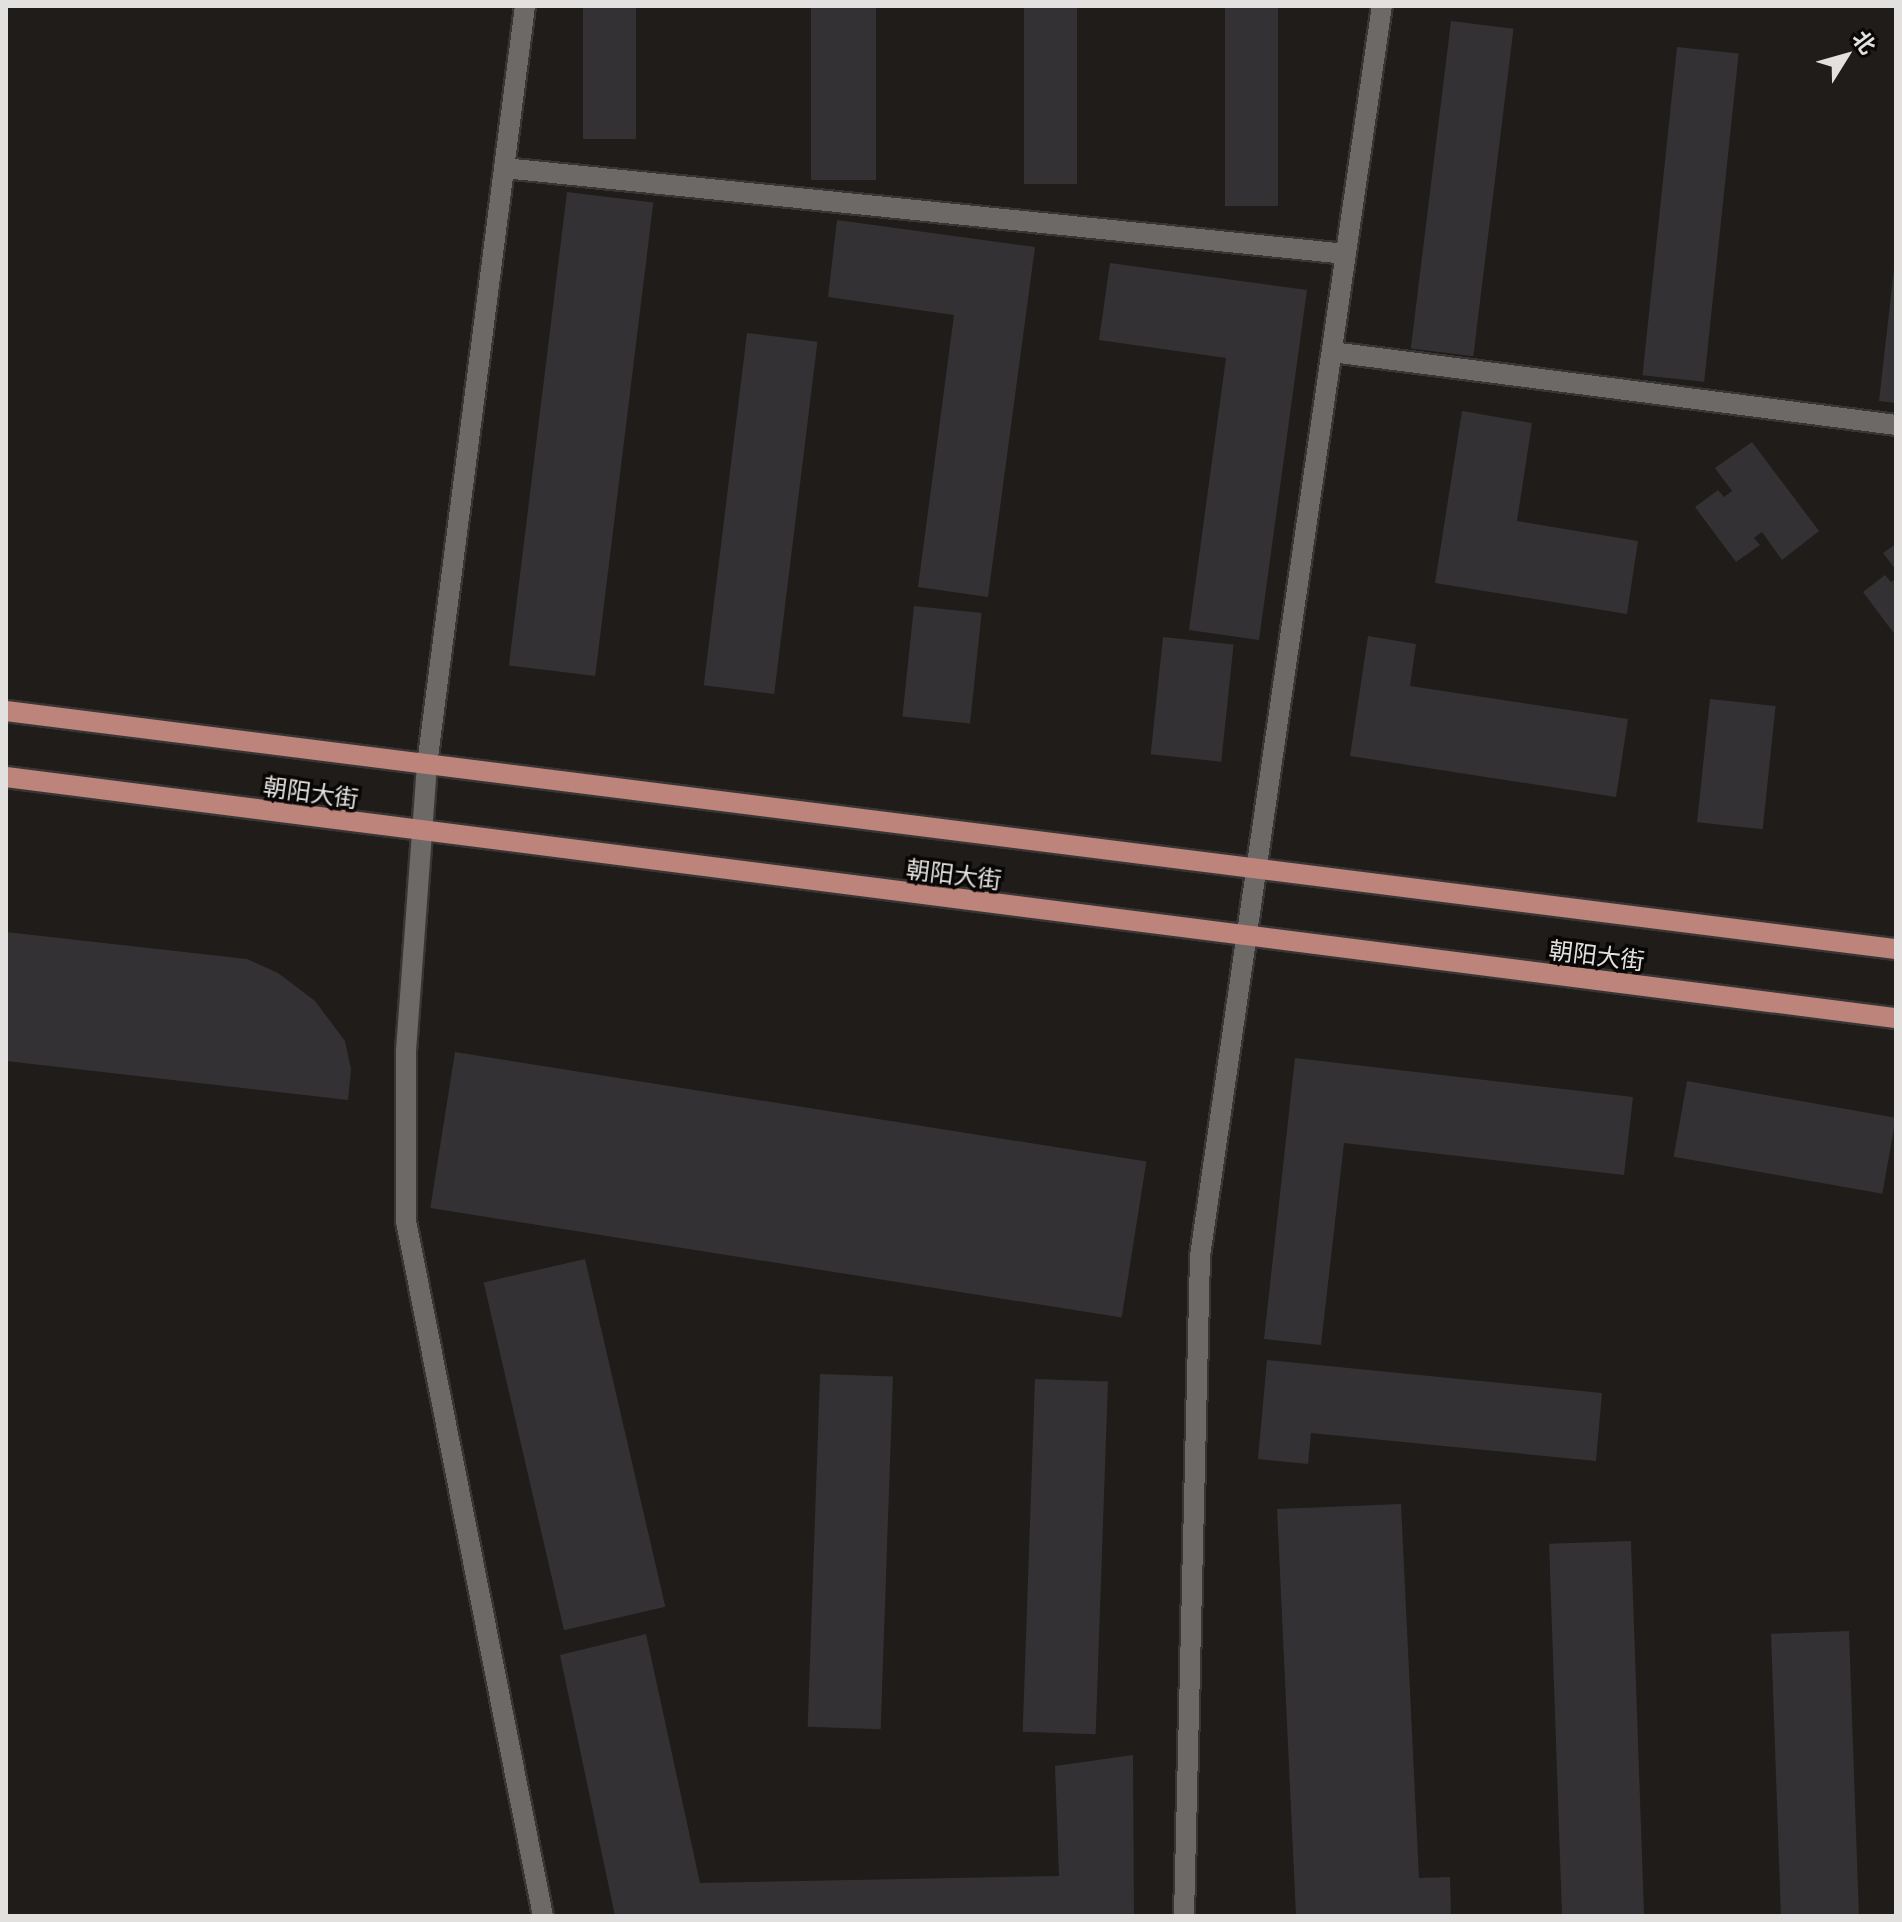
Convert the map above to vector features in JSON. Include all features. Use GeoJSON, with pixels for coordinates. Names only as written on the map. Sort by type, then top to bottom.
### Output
{"type":"FeatureCollection","features":[{"type":"Feature","properties":{"kind":"main road","name":"朝阳大街"},"geometry":{"type":"LineString","coordinates":[[6,711],[1256,872],[1896,949]]}},
{"type":"Feature","properties":{"kind":"main road","name":"朝阳大街"},"geometry":{"type":"LineString","coordinates":[[6,777],[1896,1018]]}},
{"type":"Feature","properties":{"kind":"street"},"geometry":{"type":"LineString","coordinates":[[525,6],[427,765],[406,1051],[406,1221],[543,1916]]}},
{"type":"Feature","properties":{"kind":"street"},"geometry":{"type":"LineString","coordinates":[[1184,1916],[1200,1256],[1382,6]]}},
{"type":"Feature","properties":{"kind":"street"},"geometry":{"type":"LineString","coordinates":[[504,168],[1346,254]]}},
{"type":"Feature","properties":{"kind":"street"},"geometry":{"type":"LineString","coordinates":[[1332,352],[1896,425]]}},
{"type":"Feature","properties":{"kind":"building"},"geometry":{"type":"Polygon","coordinates":[[[583,6],[636,6],[636,139],[583,139],[583,6]]]}},
{"type":"Feature","properties":{"kind":"building"},"geometry":{"type":"Polygon","coordinates":[[[811,6],[876,6],[876,180],[811,180],[811,6]]]}},
{"type":"Feature","properties":{"kind":"building"},"geometry":{"type":"Polygon","coordinates":[[[1024,6],[1077,6],[1077,184],[1024,184],[1024,6]]]}},
{"type":"Feature","properties":{"kind":"building"},"geometry":{"type":"Polygon","coordinates":[[[1225,6],[1278,6],[1278,206],[1225,206],[1225,6]]]}},
{"type":"Feature","properties":{"kind":"building"},"geometry":{"type":"Polygon","coordinates":[[[1451,21],[1514,29],[1473,356],[1411,349],[1451,21]]]}},
{"type":"Feature","properties":{"kind":"building"},"geometry":{"type":"Polygon","coordinates":[[[1677,47],[1739,53],[1704,382],[1643,375],[1677,47]]]}},
{"type":"Feature","properties":{"kind":"building"},"geometry":{"type":"Polygon","coordinates":[[[567,192],[653,203],[595,676],[509,665],[567,192]]]}},
{"type":"Feature","properties":{"kind":"building"},"geometry":{"type":"Polygon","coordinates":[[[837,220],[1035,247],[988,597],[918,587],[954,315],[828,297],[837,220]]]}},
{"type":"Feature","properties":{"kind":"building"},"geometry":{"type":"Polygon","coordinates":[[[1110,263],[1307,290],[1259,640],[1189,630],[1226,358],[1099,340],[1110,263]]]}},
{"type":"Feature","properties":{"kind":"building"},"geometry":{"type":"Polygon","coordinates":[[[1896,269],[1896,403],[1879,401],[1896,269]]]}},
{"type":"Feature","properties":{"kind":"building"},"geometry":{"type":"Polygon","coordinates":[[[747,333],[817,342],[774,694],[704,685],[747,333]]]}},
{"type":"Feature","properties":{"kind":"building"},"geometry":{"type":"Polygon","coordinates":[[[1462,411],[1532,423],[1517,521],[1638,541],[1627,614],[1435,583],[1462,411]]]}},
{"type":"Feature","properties":{"kind":"building"},"geometry":{"type":"Polygon","coordinates":[[[1752,442],[1819,531],[1782,560],[1762,532],[1754,538],[1760,545],[1736,562],[1695,507],[1718,490],[1724,497],[1732,491],[1715,468],[1752,442]]]}},
{"type":"Feature","properties":{"kind":"building"},"geometry":{"type":"Polygon","coordinates":[[[1896,544],[1896,570],[1883,553],[1896,544]]]}},
{"type":"Feature","properties":{"kind":"building"},"geometry":{"type":"Polygon","coordinates":[[[1885,575],[1891,582],[1896,579],[1896,636],[1863,592],[1885,575]]]}},
{"type":"Feature","properties":{"kind":"building"},"geometry":{"type":"Polygon","coordinates":[[[914,606],[982,613],[970,723],[902,716],[914,606]]]}},
{"type":"Feature","properties":{"kind":"building"},"geometry":{"type":"Polygon","coordinates":[[[1368,636],[1416,644],[1410,686],[1628,719],[1616,797],[1350,756],[1368,636]]]}},
{"type":"Feature","properties":{"kind":"building"},"geometry":{"type":"Polygon","coordinates":[[[1163,637],[1234,644],[1221,762],[1151,754],[1163,637]]]}},
{"type":"Feature","properties":{"kind":"building"},"geometry":{"type":"Polygon","coordinates":[[[1710,699],[1776,706],[1763,829],[1697,822],[1710,699]]]}},
{"type":"Feature","properties":{"kind":"building"},"geometry":{"type":"Polygon","coordinates":[[[6,932],[247,959],[278,973],[315,1001],[345,1041],[351,1069],[348,1100],[6,1061],[6,932]]]}},
{"type":"Feature","properties":{"kind":"building"},"geometry":{"type":"Polygon","coordinates":[[[455,1052],[1146,1162],[1122,1318],[430,1208],[455,1052]]]}},
{"type":"Feature","properties":{"kind":"building"},"geometry":{"type":"Polygon","coordinates":[[[1295,1058],[1633,1097],[1624,1175],[1344,1143],[1321,1345],[1264,1339],[1295,1058]]]}},
{"type":"Feature","properties":{"kind":"building"},"geometry":{"type":"Polygon","coordinates":[[[1687,1081],[1896,1118],[1882,1194],[1674,1157],[1687,1081]]]}},
{"type":"Feature","properties":{"kind":"building"},"geometry":{"type":"Polygon","coordinates":[[[585,1259],[665,1607],[564,1630],[484,1282],[585,1259]]]}},
{"type":"Feature","properties":{"kind":"building"},"geometry":{"type":"Polygon","coordinates":[[[1267,1360],[1602,1393],[1596,1461],[1311,1433],[1308,1464],[1258,1459],[1267,1360]]]}},
{"type":"Feature","properties":{"kind":"building"},"geometry":{"type":"Polygon","coordinates":[[[820,1374],[893,1377],[881,1729],[808,1727],[820,1374]]]}},
{"type":"Feature","properties":{"kind":"building"},"geometry":{"type":"Polygon","coordinates":[[[1035,1379],[1108,1382],[1096,1734],[1023,1732],[1035,1379]]]}},
{"type":"Feature","properties":{"kind":"building"},"geometry":{"type":"Polygon","coordinates":[[[1401,1504],[1419,1878],[1450,1877],[1451,1916],[1296,1916],[1277,1509],[1401,1504]]]}},
{"type":"Feature","properties":{"kind":"building"},"geometry":{"type":"Polygon","coordinates":[[[1631,1541],[1644,1916],[1562,1916],[1549,1544],[1631,1541]]]}},
{"type":"Feature","properties":{"kind":"building"},"geometry":{"type":"Polygon","coordinates":[[[1849,1631],[1859,1916],[1781,1916],[1771,1634],[1849,1631]]]}},
{"type":"Feature","properties":{"kind":"building"},"geometry":{"type":"Polygon","coordinates":[[[646,1634],[700,1883],[1059,1876],[1055,1766],[1133,1755],[1134,1916],[615,1916],[560,1655],[646,1634]]]}}]}
